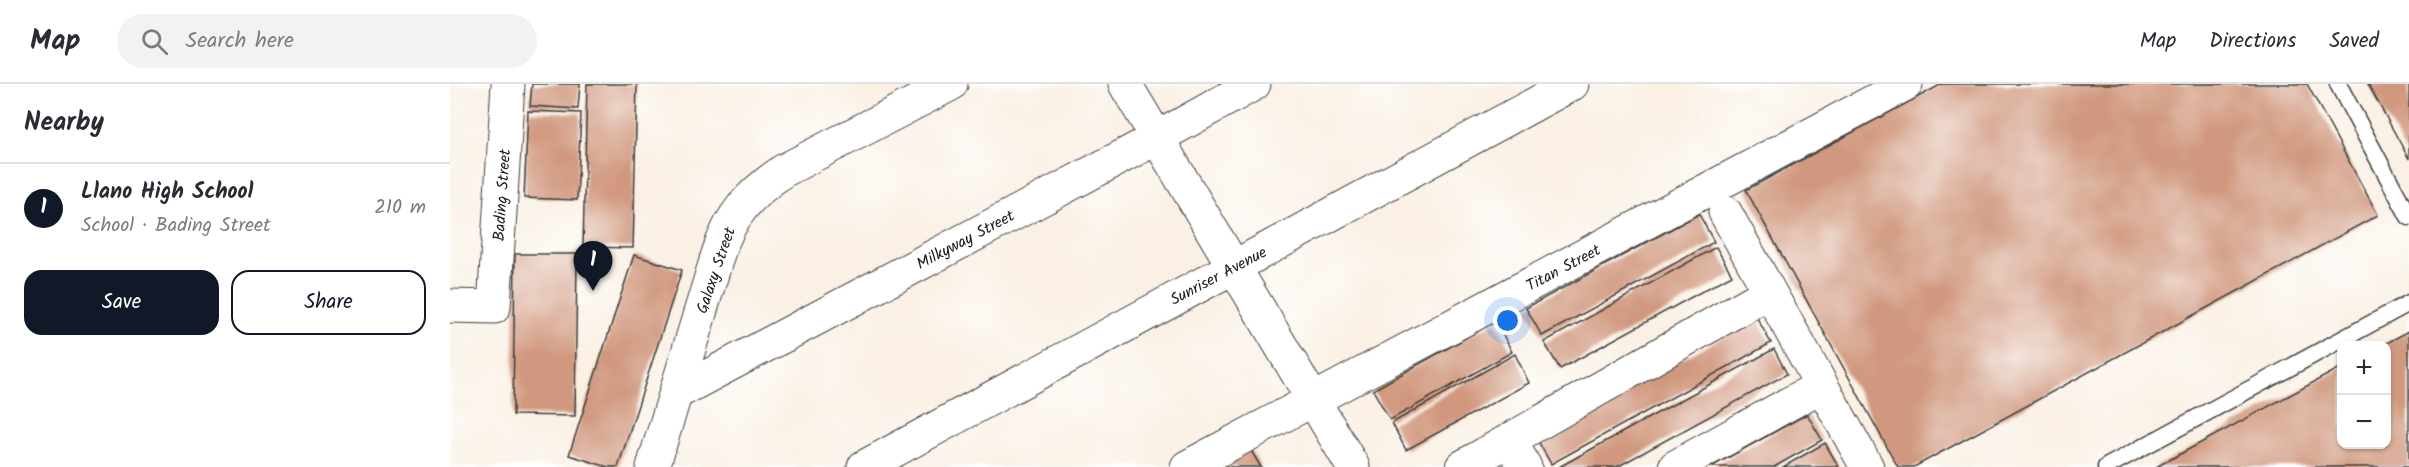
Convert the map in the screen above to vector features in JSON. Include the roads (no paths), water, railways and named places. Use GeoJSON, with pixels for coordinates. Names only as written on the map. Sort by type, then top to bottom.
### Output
{"type":"FeatureCollection","features":[{"type":"Feature","properties":{"kind":"street","name":"Bading Street"},"geometry":{"type":"LineString","coordinates":[[450,306],[494,307],[508,84]]}},
{"type":"Feature","properties":{"kind":"street","name":"Galaxy Street"},"geometry":{"type":"LineString","coordinates":[[653,467],[726,231],[738,210],[761,186],[783,171],[951,84]]}},
{"type":"Feature","properties":{"kind":"street"},"geometry":{"type":"LineString","coordinates":[[1125,84],[1353,467]]}},
{"type":"Feature","properties":{"kind":"street","name":"Milkyway Street"},"geometry":{"type":"LineString","coordinates":[[676,393],[1157,138],[1254,84]]}},
{"type":"Feature","properties":{"kind":"street","name":"Sunriser Avenue"},"geometry":{"type":"LineString","coordinates":[[864,467],[1572,84]]}},
{"type":"Feature","properties":{"kind":"street","name":"Titan Street"},"geometry":{"type":"LineString","coordinates":[[1187,467],[1906,84]]}},
{"type":"Feature","properties":{"kind":"street"},"geometry":{"type":"LineString","coordinates":[[1725,212],[1867,467]]}},
{"type":"Feature","properties":{"kind":"street"},"geometry":{"type":"LineString","coordinates":[[1462,467],[1517,454],[1769,292]]}},
{"type":"Feature","properties":{"kind":"street"},"geometry":{"type":"LineString","coordinates":[[1676,467],[1821,386]]}},
{"type":"Feature","properties":{"kind":"lane"},"geometry":{"type":"LineString","coordinates":[[2338,84],[2409,217]]}},
{"type":"Feature","properties":{"kind":"lane"},"geometry":{"type":"LineString","coordinates":[[2106,467],[2409,303]]}},
{"type":"Feature","properties":{"kind":"place","name":"Llano High School"},"geometry":{"type":"Point","coordinates":[593,291]}}]}
